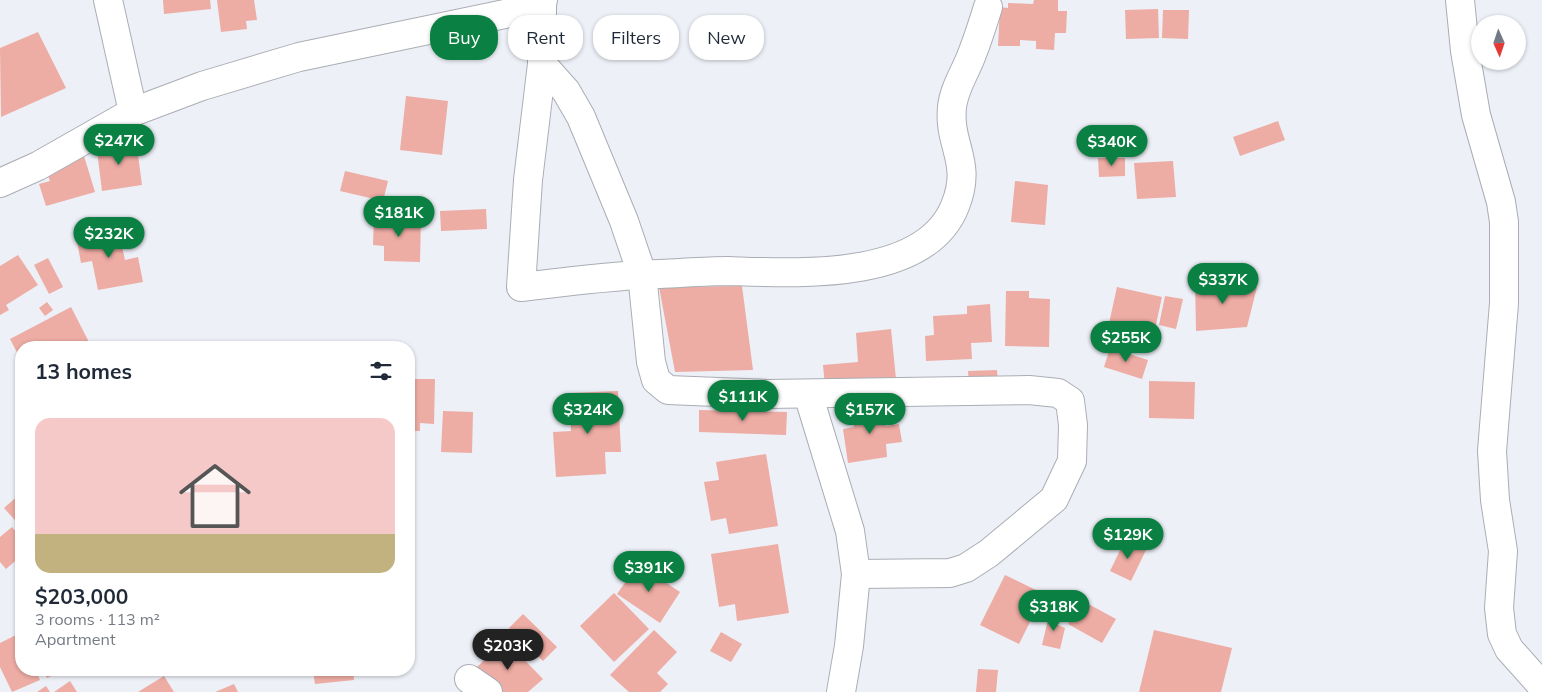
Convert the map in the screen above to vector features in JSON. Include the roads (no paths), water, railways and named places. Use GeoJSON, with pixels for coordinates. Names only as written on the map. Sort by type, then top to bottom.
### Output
{"type":"FeatureCollection","features":[{"type":"Feature","properties":{"kind":"street"},"geometry":{"type":"LineString","coordinates":[[108,0],[133,112]]}},
{"type":"Feature","properties":{"kind":"street"},"geometry":{"type":"LineString","coordinates":[[1460,0],[1476,115],[1501,202],[1504,222],[1504,303],[1492,451],[1495,500],[1503,551],[1499,608],[1502,634],[1509,649],[1542,686]]}},
{"type":"Feature","properties":{"kind":"street"},"geometry":{"type":"LineString","coordinates":[[0,183],[38,166],[133,112],[202,86],[299,57],[519,11],[543,1],[542,64],[528,180],[521,287],[642,274],[727,271],[781,273],[844,270],[891,260],[917,248],[938,232],[954,208],[962,184],[963,164],[954,133],[952,107],[988,7]]}},
{"type":"Feature","properties":{"kind":"street"},"geometry":{"type":"LineString","coordinates":[[542,64],[566,91],[591,137],[642,274],[650,362],[656,380],[668,390],[716,394],[1029,390],[1058,393],[1070,401],[1073,425],[1072,461],[1054,499],[989,554],[966,568],[950,573],[856,574]]}},
{"type":"Feature","properties":{"kind":"street"},"geometry":{"type":"LineString","coordinates":[[808,394],[850,531],[856,574],[848,690]]}}]}
